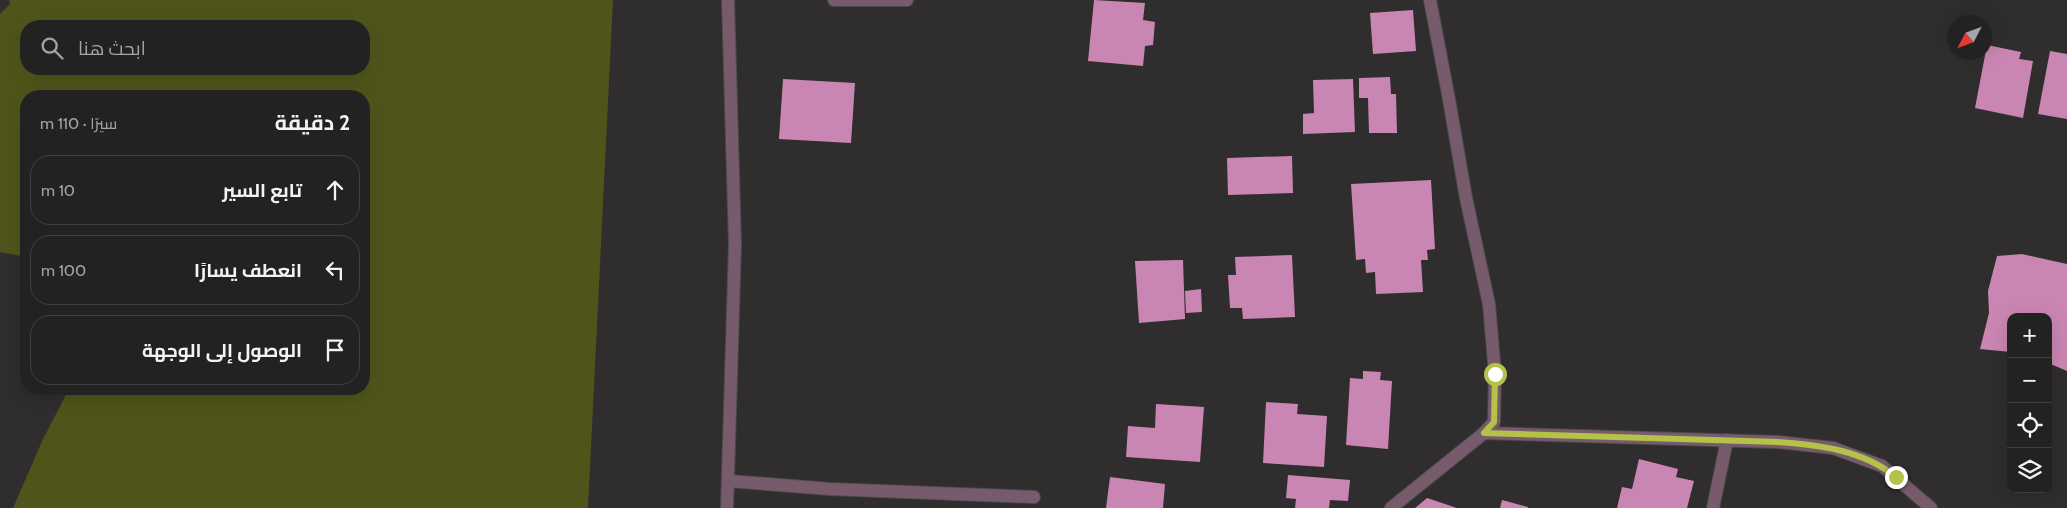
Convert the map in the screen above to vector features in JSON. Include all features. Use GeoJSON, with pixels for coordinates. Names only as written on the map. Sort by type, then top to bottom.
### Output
{"type":"FeatureCollection","features":[{"type":"Feature","properties":{"kind":"street"},"geometry":{"type":"LineString","coordinates":[[727,508],[734,244],[728,0]]}},
{"type":"Feature","properties":{"kind":"street"},"geometry":{"type":"LineString","coordinates":[[834,0],[907,0]]}},
{"type":"Feature","properties":{"kind":"street"},"geometry":{"type":"LineString","coordinates":[[1391,508],[1484,433],[1494,422],[1495,374],[1489,304],[1466,198],[1430,0]]}},
{"type":"Feature","properties":{"kind":"street"},"geometry":{"type":"LineString","coordinates":[[1484,433],[1727,440],[1817,445],[1849,453],[1882,466],[1930,508]]}},
{"type":"Feature","properties":{"kind":"street"},"geometry":{"type":"LineString","coordinates":[[1713,508],[1727,440]]}},
{"type":"Feature","properties":{"kind":"street"},"geometry":{"type":"LineString","coordinates":[[729,481],[830,489],[1034,497]]}},
{"type":"Feature","properties":{"kind":"green space"},"geometry":{"type":"Polygon","coordinates":[[[9,0],[613,0],[588,508],[13,508],[43,439],[66,395],[370,395],[370,90],[20,90],[20,256],[0,252],[0,14],[10,4],[9,0]]]}},
{"type":"Feature","properties":{"kind":"building"},"geometry":{"type":"Polygon","coordinates":[[[1094,0],[1145,3],[1143,20],[1155,22],[1153,45],[1145,46],[1143,66],[1088,61],[1094,0]]]}},
{"type":"Feature","properties":{"kind":"building"},"geometry":{"type":"Polygon","coordinates":[[[1413,10],[1416,51],[1373,54],[1370,13],[1413,10]]]}},
{"type":"Feature","properties":{"kind":"building"},"geometry":{"type":"Polygon","coordinates":[[[1992,46],[2021,52],[2019,59],[2033,61],[2023,118],[1975,108],[1984,60],[1992,60],[1992,46]]]}},
{"type":"Feature","properties":{"kind":"building"},"geometry":{"type":"Polygon","coordinates":[[[2050,51],[2067,54],[2067,119],[2038,114],[2050,51]]]}},
{"type":"Feature","properties":{"kind":"building"},"geometry":{"type":"Polygon","coordinates":[[[1390,77],[1391,94],[1396,94],[1397,133],[1369,133],[1368,98],[1359,98],[1359,78],[1390,77]]]}},
{"type":"Feature","properties":{"kind":"building"},"geometry":{"type":"Polygon","coordinates":[[[783,79],[855,83],[851,143],[779,139],[783,79]]]}},
{"type":"Feature","properties":{"kind":"building"},"geometry":{"type":"Polygon","coordinates":[[[1353,79],[1355,132],[1303,134],[1303,114],[1314,113],[1313,80],[1353,79]]]}},
{"type":"Feature","properties":{"kind":"building"},"geometry":{"type":"Polygon","coordinates":[[[1292,156],[1293,193],[1228,195],[1227,158],[1292,156]]]}},
{"type":"Feature","properties":{"kind":"building"},"geometry":{"type":"Polygon","coordinates":[[[1431,180],[1435,249],[1427,250],[1428,260],[1421,260],[1423,292],[1376,294],[1375,272],[1366,273],[1365,259],[1356,260],[1351,184],[1431,180]]]}},
{"type":"Feature","properties":{"kind":"building"},"geometry":{"type":"Polygon","coordinates":[[[2022,254],[2067,264],[2067,371],[2052,365],[2052,313],[2007,313],[2007,352],[1980,349],[1989,313],[1988,291],[1997,256],[2022,254]]]}},
{"type":"Feature","properties":{"kind":"building"},"geometry":{"type":"Polygon","coordinates":[[[1292,255],[1295,317],[1243,319],[1242,308],[1230,308],[1228,275],[1236,275],[1235,257],[1292,255]]]}},
{"type":"Feature","properties":{"kind":"building"},"geometry":{"type":"Polygon","coordinates":[[[1183,260],[1185,319],[1139,323],[1135,261],[1183,260]]]}},
{"type":"Feature","properties":{"kind":"building"},"geometry":{"type":"Polygon","coordinates":[[[1201,289],[1202,312],[1186,313],[1185,291],[1201,289]]]}},
{"type":"Feature","properties":{"kind":"building"},"geometry":{"type":"Polygon","coordinates":[[[1363,371],[1381,372],[1380,380],[1392,381],[1388,449],[1346,445],[1350,378],[1363,379],[1363,371]]]}},
{"type":"Feature","properties":{"kind":"building"},"geometry":{"type":"Polygon","coordinates":[[[1266,402],[1298,404],[1297,414],[1327,416],[1324,467],[1263,463],[1266,402]]]}},
{"type":"Feature","properties":{"kind":"building"},"geometry":{"type":"Polygon","coordinates":[[[1156,404],[1204,407],[1200,462],[1126,457],[1128,426],[1155,428],[1156,404]]]}},
{"type":"Feature","properties":{"kind":"building"},"geometry":{"type":"Polygon","coordinates":[[[1639,459],[1678,469],[1676,477],[1694,481],[1687,508],[1617,508],[1622,487],[1632,489],[1639,459]]]}},
{"type":"Feature","properties":{"kind":"building"},"geometry":{"type":"Polygon","coordinates":[[[1288,475],[1350,480],[1348,501],[1330,500],[1329,508],[1295,508],[1296,499],[1286,498],[1288,475]]]}},
{"type":"Feature","properties":{"kind":"building"},"geometry":{"type":"Polygon","coordinates":[[[1110,477],[1165,484],[1163,508],[1106,508],[1110,477]]]}},
{"type":"Feature","properties":{"kind":"building"},"geometry":{"type":"Polygon","coordinates":[[[1427,498],[1457,508],[1415,508],[1427,498]]]}},
{"type":"Feature","properties":{"kind":"building"},"geometry":{"type":"Polygon","coordinates":[[[1502,500],[1528,507],[1528,508],[1500,508],[1502,500]]]}},
{"type":"Feature","properties":{"kind":"route"},"geometry":{"type":"LineString","coordinates":[[1495,374],[1494,422],[1484,433],[1727,440],[1817,445],[1865,458],[1882,466],[1896,477]]}}]}
